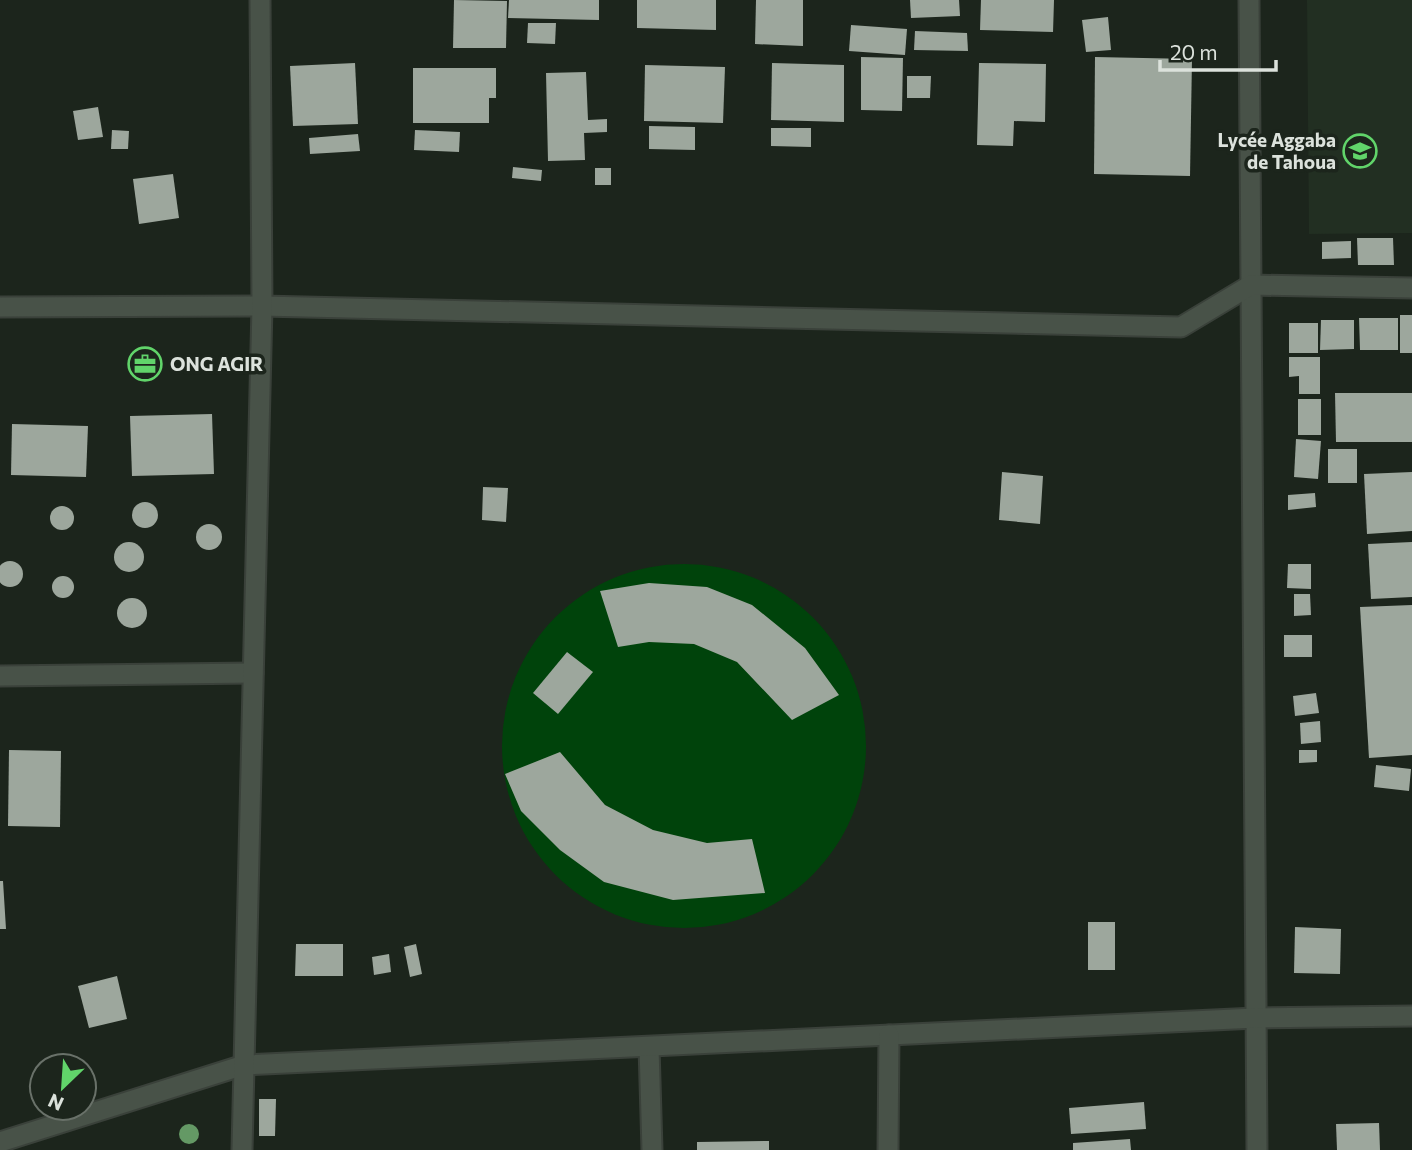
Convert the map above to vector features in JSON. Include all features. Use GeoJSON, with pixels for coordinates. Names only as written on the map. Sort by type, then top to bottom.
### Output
{"type":"FeatureCollection","features":[{"type":"Feature","properties":{"kind":"street"},"geometry":{"type":"LineString","coordinates":[[242,1150],[262,306],[260,0]]}},
{"type":"Feature","properties":{"kind":"street"},"geometry":{"type":"LineString","coordinates":[[1249,0],[1257,1150]]}},
{"type":"Feature","properties":{"kind":"street"},"geometry":{"type":"LineString","coordinates":[[0,307],[262,306],[1181,327],[1251,285],[1412,288]]}},
{"type":"Feature","properties":{"kind":"street"},"geometry":{"type":"LineString","coordinates":[[0,676],[253,673]]}},
{"type":"Feature","properties":{"kind":"street"},"geometry":{"type":"LineString","coordinates":[[0,1142],[244,1065],[1256,1018],[1412,1016]]}},
{"type":"Feature","properties":{"kind":"street"},"geometry":{"type":"LineString","coordinates":[[888,1150],[889,1035]]}},
{"type":"Feature","properties":{"kind":"street"},"geometry":{"type":"LineString","coordinates":[[649,1047],[652,1150]]}},
{"type":"Feature","properties":{"kind":"shaded area","name":"Lycée Aggaba de Tahoua"},"geometry":{"type":"Polygon","coordinates":[[[1307,0],[1412,0],[1412,233],[1309,234],[1307,0]]]}},
{"type":"Feature","properties":{"kind":"green space"},"geometry":{"type":"Polygon","coordinates":[[[684,564],[720,567],[754,578],[770,585],[813,617],[845,660],[852,676],[863,710],[866,746],[863,782],[852,816],[845,832],[813,875],[770,907],[754,914],[720,925],[684,928],[648,925],[614,914],[598,907],[555,875],[523,832],[516,816],[505,782],[502,746],[505,710],[516,676],[523,660],[555,617],[598,585],[614,578],[648,567],[684,564]]]}},
{"type":"Feature","properties":{"kind":"building"},"geometry":{"type":"Polygon","coordinates":[[[454,0],[507,1],[506,48],[453,48],[454,0]]]}},
{"type":"Feature","properties":{"kind":"building"},"geometry":{"type":"Polygon","coordinates":[[[509,0],[599,0],[599,20],[508,18],[509,0]]]}},
{"type":"Feature","properties":{"kind":"building"},"geometry":{"type":"Polygon","coordinates":[[[637,0],[716,0],[716,30],[637,28],[637,0]]]}},
{"type":"Feature","properties":{"kind":"building"},"geometry":{"type":"Polygon","coordinates":[[[756,0],[803,0],[803,46],[755,44],[756,0]]]}},
{"type":"Feature","properties":{"kind":"building"},"geometry":{"type":"Polygon","coordinates":[[[910,0],[959,0],[960,16],[911,18],[910,0]]]}},
{"type":"Feature","properties":{"kind":"building"},"geometry":{"type":"Polygon","coordinates":[[[981,0],[1054,0],[1053,32],[980,30],[981,0]]]}},
{"type":"Feature","properties":{"kind":"building"},"geometry":{"type":"Polygon","coordinates":[[[1108,17],[1111,50],[1086,52],[1082,20],[1108,17]]]}},
{"type":"Feature","properties":{"kind":"building"},"geometry":{"type":"Polygon","coordinates":[[[528,23],[556,23],[555,44],[527,43],[528,23]]]}},
{"type":"Feature","properties":{"kind":"building"},"geometry":{"type":"Polygon","coordinates":[[[851,25],[907,29],[905,55],[849,51],[851,25]]]}},
{"type":"Feature","properties":{"kind":"building"},"geometry":{"type":"Polygon","coordinates":[[[915,31],[967,33],[968,51],[914,50],[915,31]]]}},
{"type":"Feature","properties":{"kind":"building"},"geometry":{"type":"Polygon","coordinates":[[[861,57],[903,58],[902,111],[861,110],[861,57]]]}},
{"type":"Feature","properties":{"kind":"building"},"geometry":{"type":"Polygon","coordinates":[[[1095,57],[1192,59],[1190,176],[1094,174],[1095,57]]]}},
{"type":"Feature","properties":{"kind":"building"},"geometry":{"type":"Polygon","coordinates":[[[355,63],[358,124],[293,126],[290,66],[355,63]]]}},
{"type":"Feature","properties":{"kind":"building"},"geometry":{"type":"Polygon","coordinates":[[[772,63],[844,65],[844,122],[771,120],[772,63]]]}},
{"type":"Feature","properties":{"kind":"building"},"geometry":{"type":"Polygon","coordinates":[[[979,63],[1046,64],[1045,122],[1014,121],[1013,146],[977,145],[979,63]]]}},
{"type":"Feature","properties":{"kind":"building"},"geometry":{"type":"Polygon","coordinates":[[[645,65],[725,67],[723,123],[644,121],[645,65]]]}},
{"type":"Feature","properties":{"kind":"building"},"geometry":{"type":"Polygon","coordinates":[[[413,68],[496,68],[496,98],[489,98],[489,123],[413,123],[413,68]]]}},
{"type":"Feature","properties":{"kind":"building"},"geometry":{"type":"Polygon","coordinates":[[[586,72],[588,120],[607,119],[607,132],[584,133],[585,160],[548,161],[546,73],[586,72]]]}},
{"type":"Feature","properties":{"kind":"building"},"geometry":{"type":"Polygon","coordinates":[[[907,76],[931,76],[930,98],[907,98],[907,76]]]}},
{"type":"Feature","properties":{"kind":"building"},"geometry":{"type":"Polygon","coordinates":[[[98,107],[103,137],[78,140],[73,111],[98,107]]]}},
{"type":"Feature","properties":{"kind":"building"},"geometry":{"type":"Polygon","coordinates":[[[649,126],[695,127],[695,150],[649,149],[649,126]]]}},
{"type":"Feature","properties":{"kind":"building"},"geometry":{"type":"Polygon","coordinates":[[[771,128],[811,128],[811,147],[771,146],[771,128]]]}},
{"type":"Feature","properties":{"kind":"building"},"geometry":{"type":"Polygon","coordinates":[[[112,130],[129,131],[128,149],[111,149],[112,130]]]}},
{"type":"Feature","properties":{"kind":"building"},"geometry":{"type":"Polygon","coordinates":[[[415,130],[460,132],[459,152],[414,150],[415,130]]]}},
{"type":"Feature","properties":{"kind":"building"},"geometry":{"type":"Polygon","coordinates":[[[358,134],[360,151],[310,154],[309,138],[358,134]]]}},
{"type":"Feature","properties":{"kind":"building"},"geometry":{"type":"Polygon","coordinates":[[[513,167],[542,170],[541,181],[512,178],[513,167]]]}},
{"type":"Feature","properties":{"kind":"building"},"geometry":{"type":"Polygon","coordinates":[[[595,168],[611,168],[611,185],[595,185],[595,168]]]}},
{"type":"Feature","properties":{"kind":"building"},"geometry":{"type":"Polygon","coordinates":[[[173,174],[179,218],[139,224],[133,179],[173,174]]]}},
{"type":"Feature","properties":{"kind":"building"},"geometry":{"type":"Polygon","coordinates":[[[1357,238],[1393,238],[1394,265],[1358,265],[1357,238]]]}},
{"type":"Feature","properties":{"kind":"building"},"geometry":{"type":"Polygon","coordinates":[[[1351,241],[1351,258],[1322,259],[1322,242],[1351,241]]]}},
{"type":"Feature","properties":{"kind":"building"},"geometry":{"type":"Polygon","coordinates":[[[1400,315],[1412,315],[1412,353],[1400,353],[1400,315]]]}},
{"type":"Feature","properties":{"kind":"building"},"geometry":{"type":"Polygon","coordinates":[[[1359,318],[1398,318],[1398,350],[1360,350],[1359,318]]]}},
{"type":"Feature","properties":{"kind":"building"},"geometry":{"type":"Polygon","coordinates":[[[1321,320],[1354,320],[1354,349],[1320,350],[1321,320]]]}},
{"type":"Feature","properties":{"kind":"building"},"geometry":{"type":"Polygon","coordinates":[[[1289,323],[1318,323],[1318,353],[1289,353],[1289,323]]]}},
{"type":"Feature","properties":{"kind":"building"},"geometry":{"type":"Polygon","coordinates":[[[1289,357],[1320,357],[1320,394],[1299,394],[1299,376],[1289,377],[1289,357]]]}},
{"type":"Feature","properties":{"kind":"building"},"geometry":{"type":"Polygon","coordinates":[[[1335,393],[1412,393],[1412,442],[1336,442],[1335,393]]]}},
{"type":"Feature","properties":{"kind":"building"},"geometry":{"type":"Polygon","coordinates":[[[1298,399],[1321,399],[1321,435],[1298,435],[1298,399]]]}},
{"type":"Feature","properties":{"kind":"building"},"geometry":{"type":"Polygon","coordinates":[[[212,414],[214,474],[132,476],[130,416],[212,414]]]}},
{"type":"Feature","properties":{"kind":"building"},"geometry":{"type":"Polygon","coordinates":[[[12,424],[88,426],[86,477],[11,475],[12,424]]]}},
{"type":"Feature","properties":{"kind":"building"},"geometry":{"type":"Polygon","coordinates":[[[1296,439],[1321,441],[1318,479],[1294,477],[1296,439]]]}},
{"type":"Feature","properties":{"kind":"building"},"geometry":{"type":"Polygon","coordinates":[[[1328,449],[1357,449],[1357,483],[1328,483],[1328,449]]]}},
{"type":"Feature","properties":{"kind":"building"},"geometry":{"type":"Polygon","coordinates":[[[1002,472],[1043,476],[1040,524],[999,520],[1002,472]]]}},
{"type":"Feature","properties":{"kind":"building"},"geometry":{"type":"Polygon","coordinates":[[[1412,472],[1412,531],[1367,534],[1364,474],[1412,472]]]}},
{"type":"Feature","properties":{"kind":"building"},"geometry":{"type":"Polygon","coordinates":[[[483,487],[508,488],[506,522],[482,520],[483,487]]]}},
{"type":"Feature","properties":{"kind":"building"},"geometry":{"type":"Polygon","coordinates":[[[1315,493],[1316,507],[1288,510],[1288,495],[1315,493]]]}},
{"type":"Feature","properties":{"kind":"building"},"geometry":{"type":"Polygon","coordinates":[[[145,502],[154,506],[158,515],[154,524],[145,528],[136,524],[132,515],[136,506],[145,502]]]}},
{"type":"Feature","properties":{"kind":"building"},"geometry":{"type":"Polygon","coordinates":[[[62,506],[71,509],[74,518],[71,527],[62,530],[53,527],[50,518],[53,509],[62,506]]]}},
{"type":"Feature","properties":{"kind":"building"},"geometry":{"type":"Polygon","coordinates":[[[209,524],[218,528],[222,537],[218,546],[209,550],[200,546],[196,537],[200,528],[209,524]]]}},
{"type":"Feature","properties":{"kind":"building"},"geometry":{"type":"Polygon","coordinates":[[[129,542],[140,546],[144,557],[140,568],[129,572],[118,568],[114,557],[118,546],[129,542]]]}},
{"type":"Feature","properties":{"kind":"building"},"geometry":{"type":"Polygon","coordinates":[[[1412,542],[1412,597],[1371,599],[1368,544],[1412,542]]]}},
{"type":"Feature","properties":{"kind":"building"},"geometry":{"type":"Polygon","coordinates":[[[10,561],[19,565],[23,574],[19,583],[10,587],[1,583],[-3,574],[1,565],[10,561]]]}},
{"type":"Feature","properties":{"kind":"building"},"geometry":{"type":"Polygon","coordinates":[[[1288,564],[1311,564],[1311,589],[1287,588],[1288,564]]]}},
{"type":"Feature","properties":{"kind":"building"},"geometry":{"type":"Polygon","coordinates":[[[63,576],[71,579],[74,587],[71,595],[63,598],[55,595],[52,587],[55,579],[63,576]]]}},
{"type":"Feature","properties":{"kind":"building"},"geometry":{"type":"Polygon","coordinates":[[[649,583],[707,587],[752,605],[805,648],[839,695],[792,720],[737,662],[694,644],[649,642],[618,647],[600,591],[649,583]]]}},
{"type":"Feature","properties":{"kind":"building"},"geometry":{"type":"Polygon","coordinates":[[[1294,594],[1310,594],[1311,615],[1294,616],[1294,594]]]}},
{"type":"Feature","properties":{"kind":"building"},"geometry":{"type":"Polygon","coordinates":[[[132,598],[143,602],[147,613],[143,624],[132,628],[121,624],[117,613],[121,602],[132,598]]]}},
{"type":"Feature","properties":{"kind":"building"},"geometry":{"type":"Polygon","coordinates":[[[1412,605],[1412,755],[1369,758],[1360,607],[1412,605]]]}},
{"type":"Feature","properties":{"kind":"building"},"geometry":{"type":"Polygon","coordinates":[[[1284,635],[1312,635],[1312,657],[1284,657],[1284,635]]]}},
{"type":"Feature","properties":{"kind":"building"},"geometry":{"type":"Polygon","coordinates":[[[567,652],[593,672],[558,714],[533,693],[567,652]]]}},
{"type":"Feature","properties":{"kind":"building"},"geometry":{"type":"Polygon","coordinates":[[[1316,693],[1319,713],[1295,716],[1293,696],[1316,693]]]}},
{"type":"Feature","properties":{"kind":"building"},"geometry":{"type":"Polygon","coordinates":[[[1320,721],[1321,742],[1301,744],[1300,723],[1320,721]]]}},
{"type":"Feature","properties":{"kind":"building"},"geometry":{"type":"Polygon","coordinates":[[[9,750],[61,751],[60,827],[8,826],[9,750]]]}},
{"type":"Feature","properties":{"kind":"building"},"geometry":{"type":"Polygon","coordinates":[[[1299,750],[1317,750],[1317,762],[1299,763],[1299,750]]]}},
{"type":"Feature","properties":{"kind":"building"},"geometry":{"type":"Polygon","coordinates":[[[560,752],[605,805],[653,830],[707,843],[752,839],[765,893],[673,900],[604,882],[560,850],[521,811],[505,774],[560,752]]]}},
{"type":"Feature","properties":{"kind":"building"},"geometry":{"type":"Polygon","coordinates":[[[1376,765],[1411,769],[1409,791],[1374,787],[1376,765]]]}},
{"type":"Feature","properties":{"kind":"building"},"geometry":{"type":"Polygon","coordinates":[[[0,881],[3,881],[6,929],[0,929],[0,881]]]}},
{"type":"Feature","properties":{"kind":"building"},"geometry":{"type":"Polygon","coordinates":[[[1088,922],[1115,922],[1115,970],[1088,970],[1088,922]]]}},
{"type":"Feature","properties":{"kind":"building"},"geometry":{"type":"Polygon","coordinates":[[[1295,927],[1341,929],[1340,974],[1294,973],[1295,927]]]}},
{"type":"Feature","properties":{"kind":"building"},"geometry":{"type":"Polygon","coordinates":[[[296,944],[343,944],[343,976],[295,976],[296,944]]]}},
{"type":"Feature","properties":{"kind":"building"},"geometry":{"type":"Polygon","coordinates":[[[416,944],[422,974],[410,977],[404,947],[416,944]]]}},
{"type":"Feature","properties":{"kind":"building"},"geometry":{"type":"Polygon","coordinates":[[[389,954],[391,972],[374,975],[372,957],[389,954]]]}},
{"type":"Feature","properties":{"kind":"building"},"geometry":{"type":"Polygon","coordinates":[[[117,976],[127,1019],[89,1028],[78,986],[117,976]]]}},
{"type":"Feature","properties":{"kind":"building"},"geometry":{"type":"Polygon","coordinates":[[[259,1099],[276,1099],[275,1136],[259,1136],[259,1099]]]}},
{"type":"Feature","properties":{"kind":"building"},"geometry":{"type":"Polygon","coordinates":[[[1144,1102],[1146,1129],[1071,1134],[1069,1108],[1144,1102]]]}},
{"type":"Feature","properties":{"kind":"building"},"geometry":{"type":"Polygon","coordinates":[[[1379,1123],[1380,1150],[1337,1150],[1336,1124],[1379,1123]]]}},
{"type":"Feature","properties":{"kind":"building"},"geometry":{"type":"Polygon","coordinates":[[[1130,1139],[1131,1150],[1073,1150],[1073,1143],[1130,1139]]]}},
{"type":"Feature","properties":{"kind":"building"},"geometry":{"type":"Polygon","coordinates":[[[769,1141],[769,1150],[697,1150],[697,1142],[769,1141]]]}},
{"type":"Feature","properties":{"kind":"place","name":"Lycée Aggaba de Tahoua"},"geometry":{"type":"Point","coordinates":[1360,151]}},
{"type":"Feature","properties":{"kind":"place","name":"ONG AGIR"},"geometry":{"type":"Point","coordinates":[145,364]}}]}
